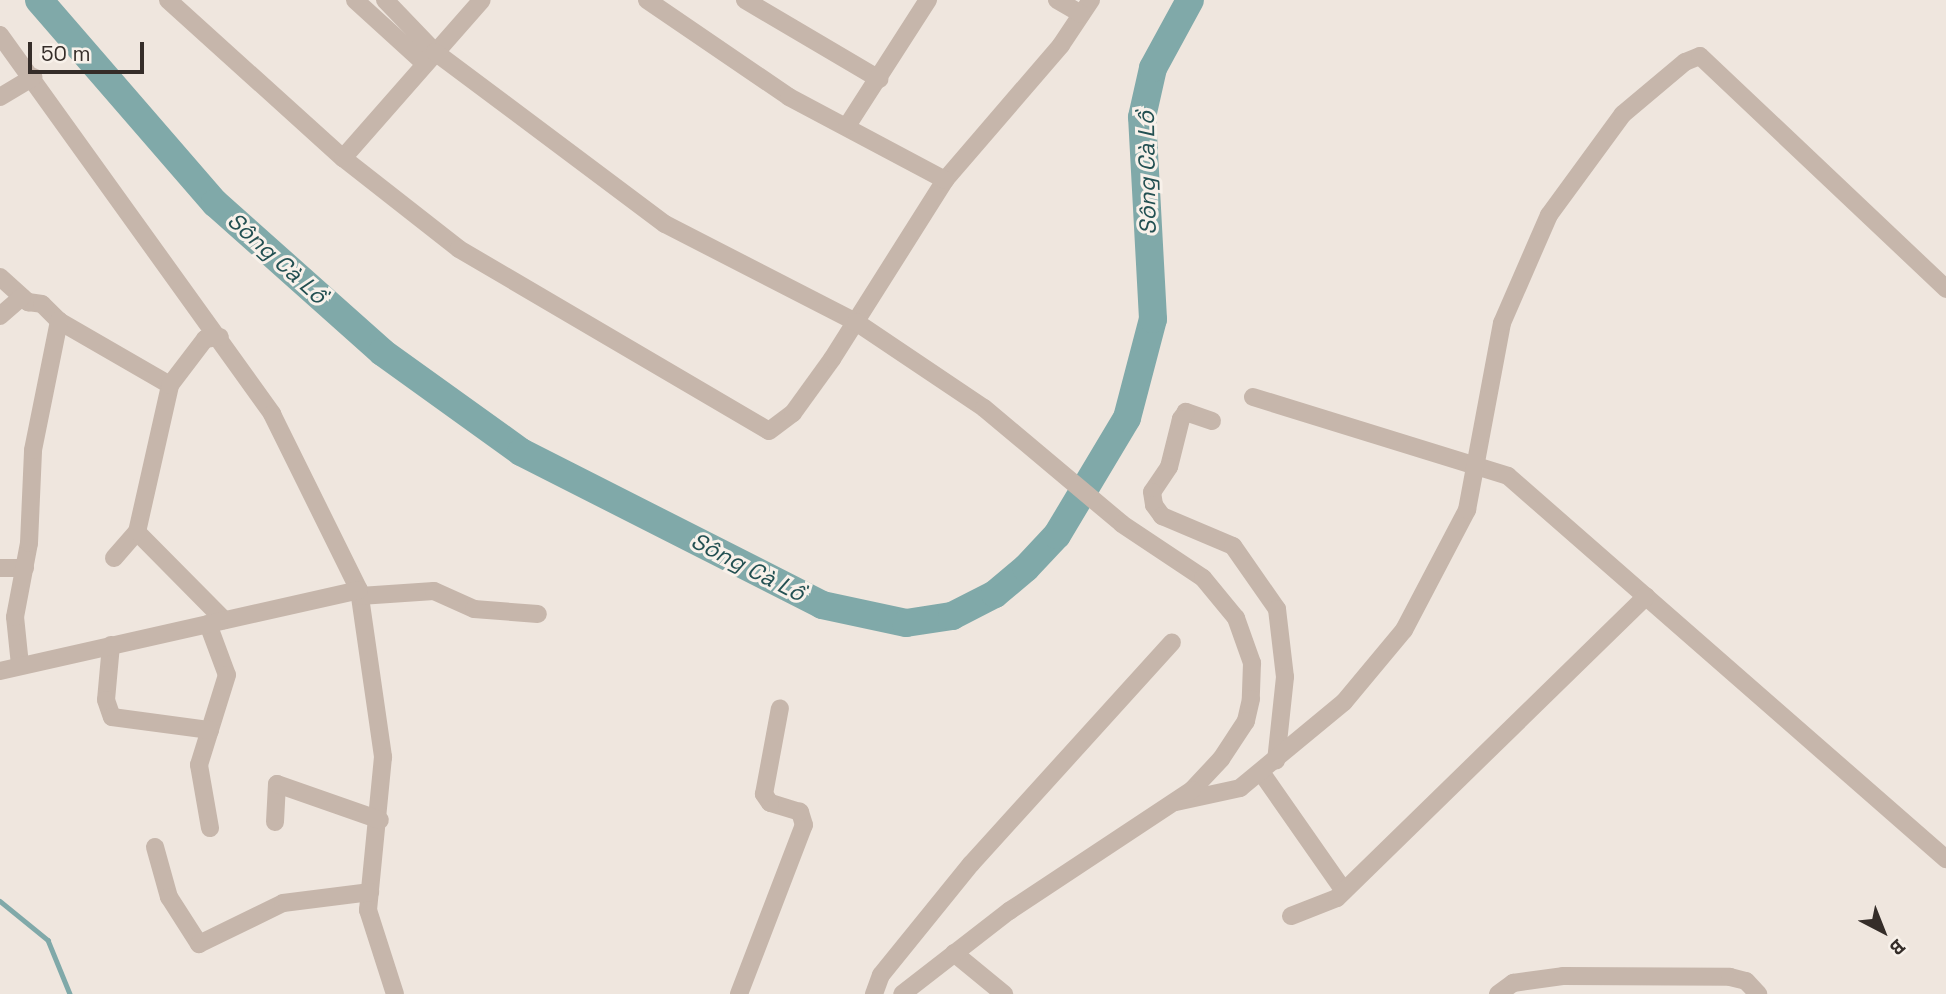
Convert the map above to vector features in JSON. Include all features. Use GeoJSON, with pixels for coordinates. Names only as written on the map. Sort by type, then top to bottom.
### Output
{"type":"FeatureCollection","features":[{"type":"Feature","properties":{"kind":"street"},"geometry":{"type":"LineString","coordinates":[[168,0],[343,158],[511,286],[769,431],[793,414],[856,322],[945,180],[1086,7],[1057,0]]}},
{"type":"Feature","properties":{"kind":"street"},"geometry":{"type":"LineString","coordinates":[[355,0],[430,58],[665,224],[856,322],[1026,443],[1122,524],[1217,593],[1245,635],[1252,663],[1246,721],[1221,759],[1176,802],[954,953],[902,994]]}},
{"type":"Feature","properties":{"kind":"street"},"geometry":{"type":"LineString","coordinates":[[385,0],[430,58]]}},
{"type":"Feature","properties":{"kind":"street"},"geometry":{"type":"LineString","coordinates":[[343,158],[482,0]]}},
{"type":"Feature","properties":{"kind":"street"},"geometry":{"type":"LineString","coordinates":[[745,0],[879,79]]}},
{"type":"Feature","properties":{"kind":"street"},"geometry":{"type":"LineString","coordinates":[[847,126],[928,0]]}},
{"type":"Feature","properties":{"kind":"street"},"geometry":{"type":"LineString","coordinates":[[655,1],[789,97],[945,180]]}},
{"type":"Feature","properties":{"kind":"street"},"geometry":{"type":"LineString","coordinates":[[0,35],[220,337],[272,414],[359,593],[383,757],[380,820],[370,892],[377,949],[395,994]]}},
{"type":"Feature","properties":{"kind":"street"},"geometry":{"type":"LineString","coordinates":[[1176,802],[1240,788],[1276,761],[1344,702],[1405,630],[1450,552],[1476,465],[1502,323],[1549,215],[1623,114],[1685,62],[1700,56],[1946,289]]}},
{"type":"Feature","properties":{"kind":"street"},"geometry":{"type":"LineString","coordinates":[[0,97],[33,78]]}},
{"type":"Feature","properties":{"kind":"street"},"geometry":{"type":"LineString","coordinates":[[0,277],[22,297],[42,304],[59,321],[170,385]]}},
{"type":"Feature","properties":{"kind":"street"},"geometry":{"type":"LineString","coordinates":[[0,316],[22,297]]}},
{"type":"Feature","properties":{"kind":"street"},"geometry":{"type":"LineString","coordinates":[[20,665],[14,654],[15,617],[25,568],[36,425],[59,321]]}},
{"type":"Feature","properties":{"kind":"street"},"geometry":{"type":"LineString","coordinates":[[114,558],[138,533],[170,385],[205,339],[220,337]]}},
{"type":"Feature","properties":{"kind":"street"},"geometry":{"type":"LineString","coordinates":[[1253,397],[1508,476],[1946,859]]}},
{"type":"Feature","properties":{"kind":"street"},"geometry":{"type":"LineString","coordinates":[[1212,421],[1186,412],[1181,419],[1169,467],[1152,492],[1154,505],[1162,516],[1233,546],[1277,609],[1285,677],[1276,761]]}},
{"type":"Feature","properties":{"kind":"street"},"geometry":{"type":"LineString","coordinates":[[138,533],[216,622],[227,675],[199,765],[210,828]]}},
{"type":"Feature","properties":{"kind":"street"},"geometry":{"type":"LineString","coordinates":[[0,568],[25,568]]}},
{"type":"Feature","properties":{"kind":"street"},"geometry":{"type":"LineString","coordinates":[[0,671],[359,593],[434,591],[474,609],[538,614]]}},
{"type":"Feature","properties":{"kind":"street"},"geometry":{"type":"LineString","coordinates":[[1292,916],[1344,891],[1646,596]]}},
{"type":"Feature","properties":{"kind":"street"},"geometry":{"type":"LineString","coordinates":[[874,994],[881,975],[962,875],[1172,642]]}},
{"type":"Feature","properties":{"kind":"street"},"geometry":{"type":"LineString","coordinates":[[111,645],[106,700],[112,718],[210,730]]}},
{"type":"Feature","properties":{"kind":"street"},"geometry":{"type":"LineString","coordinates":[[739,994],[804,825],[800,812],[770,803],[764,794],[780,708]]}},
{"type":"Feature","properties":{"kind":"street"},"geometry":{"type":"LineString","coordinates":[[1261,772],[1344,891]]}},
{"type":"Feature","properties":{"kind":"street"},"geometry":{"type":"LineString","coordinates":[[275,822],[277,783],[380,820]]}},
{"type":"Feature","properties":{"kind":"street"},"geometry":{"type":"LineString","coordinates":[[155,847],[169,897],[199,944],[283,902],[370,892]]}},
{"type":"Feature","properties":{"kind":"street"},"geometry":{"type":"LineString","coordinates":[[954,953],[1004,994]]}},
{"type":"Feature","properties":{"kind":"street"},"geometry":{"type":"LineString","coordinates":[[1498,994],[1513,983],[1577,976],[1730,977],[1746,981],[1758,994]]}},
{"type":"Feature","properties":{"kind":"waterway","name":"Sông Cà Lồ"},"geometry":{"type":"LineString","coordinates":[[39,0],[215,203],[382,352],[521,452],[822,605],[906,623],[952,616],[995,594],[1026,568],[1057,535],[1127,418],[1153,319],[1142,117],[1153,68],[1190,0]]}},
{"type":"Feature","properties":{"kind":"waterway"},"geometry":{"type":"LineString","coordinates":[[0,901],[48,940],[70,994]]}}]}
